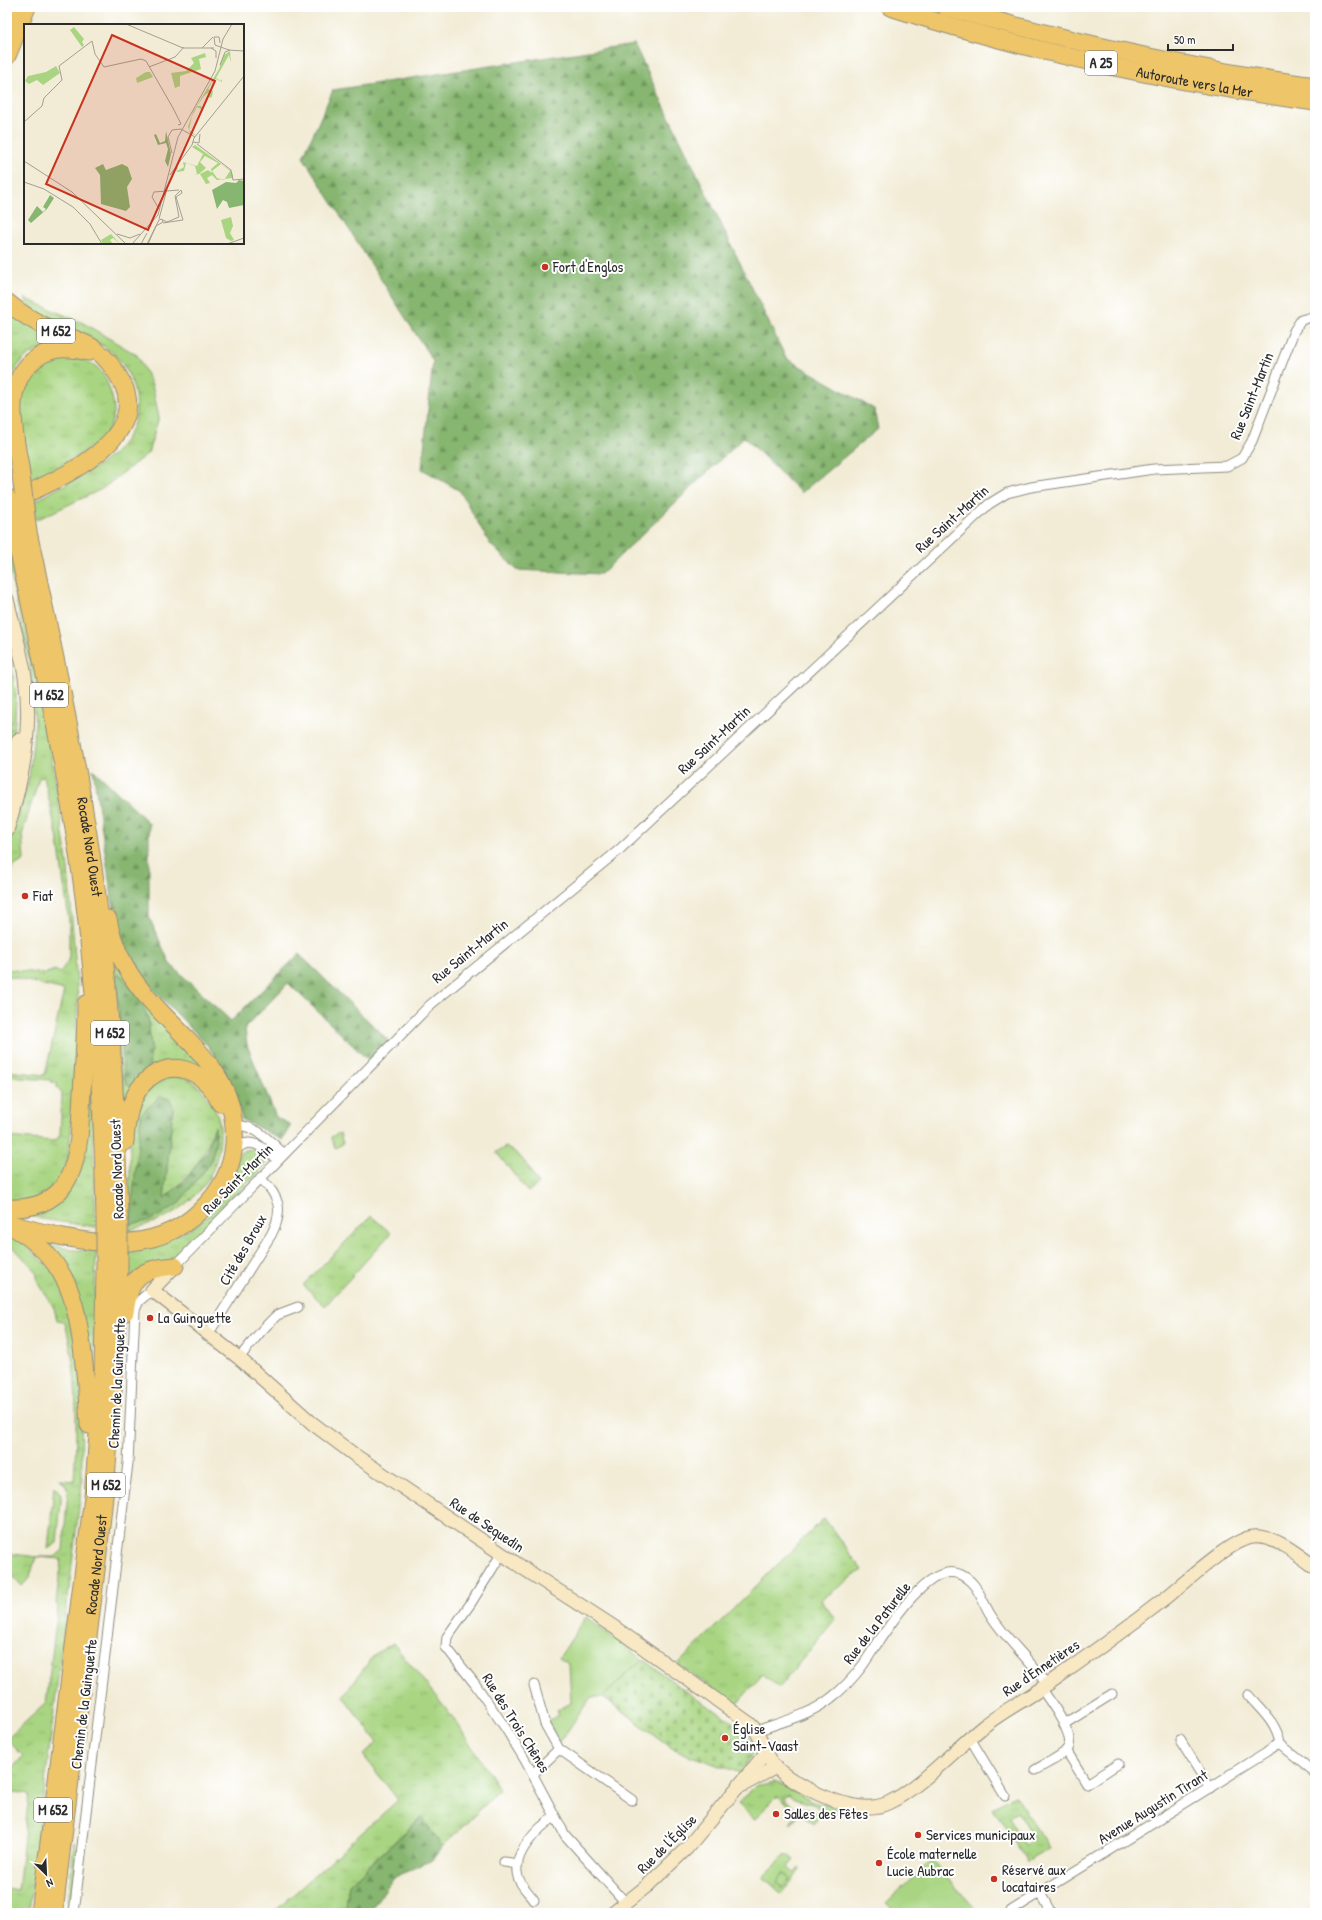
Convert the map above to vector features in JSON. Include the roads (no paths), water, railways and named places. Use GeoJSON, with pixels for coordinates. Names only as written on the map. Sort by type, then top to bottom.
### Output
{"type":"FeatureCollection","features":[{"type":"Feature","properties":{"kind":"highway"},"geometry":{"type":"LineString","coordinates":[[7,17],[11,7]]}},
{"type":"Feature","properties":{"kind":"highway"},"geometry":{"type":"LineString","coordinates":[[7,35],[19,7]]}},
{"type":"Feature","properties":{"kind":"highway"},"geometry":{"type":"LineString","coordinates":[[7,56],[27,7]]}},
{"type":"Feature","properties":{"kind":"highway","name":"Autoroute vers la Mer"},"geometry":{"type":"LineString","coordinates":[[890,7],[1003,40],[1080,58],[1208,85],[1315,102]]}},
{"type":"Feature","properties":{"kind":"highway","name":"A 25"},"geometry":{"type":"LineString","coordinates":[[946,7],[1031,30],[1114,50],[1197,67],[1315,86]]}},
{"type":"Feature","properties":{"kind":"highway","name":"M 652"},"geometry":{"type":"LineString","coordinates":[[7,302],[33,320],[87,345],[106,359]]}},
{"type":"Feature","properties":{"kind":"highway"},"geometry":{"type":"LineString","coordinates":[[7,503],[84,464],[105,448],[117,433],[124,417],[126,395],[116,372],[106,359],[88,352],[61,349],[41,355],[25,369],[16,388],[13,405],[13,423],[18,468],[21,530]]}},
{"type":"Feature","properties":{"kind":"highway"},"geometry":{"type":"LineString","coordinates":[[7,432],[18,468]]}},
{"type":"Feature","properties":{"kind":"highway","name":"Rocade Nord Ouest"},"geometry":{"type":"LineString","coordinates":[[7,498],[21,530],[73,744],[101,927],[114,1077],[112,1269],[115,1370],[106,1485],[54,1913]]}},
{"type":"Feature","properties":{"kind":"highway","name":"Rocade Nord Ouest"},"geometry":{"type":"LineString","coordinates":[[21,530],[84,896],[101,1073],[112,1218]]}},
{"type":"Feature","properties":{"kind":"highway"},"geometry":{"type":"LineString","coordinates":[[7,1223],[72,1240],[91,1242],[132,1242],[162,1235],[183,1225],[204,1207],[220,1186],[229,1150],[228,1135],[235,1126],[233,1111],[226,1091],[214,1069],[147,997],[122,959],[112,935],[101,879],[90,849]]}},
{"type":"Feature","properties":{"kind":"highway"},"geometry":{"type":"LineString","coordinates":[[7,1208],[39,1205],[55,1197],[69,1177],[77,1155],[86,1019],[82,933],[84,896]]}},
{"type":"Feature","properties":{"kind":"highway"},"geometry":{"type":"LineString","coordinates":[[7,1215],[90,1234],[122,1234],[150,1230],[172,1221],[199,1200],[216,1177],[229,1150],[221,1104],[214,1089],[193,1071],[180,1068],[163,1071],[149,1078],[142,1084],[133,1101],[127,1123],[112,1218]]}},
{"type":"Feature","properties":{"kind":"highway"},"geometry":{"type":"LineString","coordinates":[[7,1223],[31,1239],[49,1257],[64,1277],[74,1300],[80,1323],[86,1375],[92,1497]]}},
{"type":"Feature","properties":{"kind":"highway"},"geometry":{"type":"LineString","coordinates":[[106,1485],[117,1422],[127,1301],[136,1278],[146,1271],[175,1266]]}},
{"type":"Feature","properties":{"kind":"highway","name":"Rocade Nord Ouest"},"geometry":{"type":"LineString","coordinates":[[40,1913],[92,1497],[112,1269]]}},
{"type":"Feature","properties":{"kind":"highway"},"geometry":{"type":"LineString","coordinates":[[146,1271],[154,1278],[154,1287]]}},
{"type":"Feature","properties":{"kind":"highway"},"geometry":{"type":"LineString","coordinates":[[60,1913],[65,1814]]}},
{"type":"Feature","properties":{"kind":"highway"},"geometry":{"type":"LineString","coordinates":[[36,1913],[43,1888]]}},
{"type":"Feature","properties":{"kind":"street","name":"Rue Saint-Martin"},"geometry":{"type":"LineString","coordinates":[[154,1287],[430,1005],[608,860],[995,500],[1007,493],[1031,487],[1154,469],[1221,467],[1238,461],[1245,453],[1252,440],[1294,331],[1301,320],[1315,316]]}},
{"type":"Feature","properties":{"kind":"street"},"geometry":{"type":"LineString","coordinates":[[7,600],[25,678],[27,708],[26,743],[10,787]]}},
{"type":"Feature","properties":{"kind":"street"},"geometry":{"type":"LineString","coordinates":[[7,831],[10,787],[21,719],[20,677],[15,636]]}},
{"type":"Feature","properties":{"kind":"street"},"geometry":{"type":"LineString","coordinates":[[235,1126],[245,1126],[256,1131],[282,1157]]}},
{"type":"Feature","properties":{"kind":"street"},"geometry":{"type":"LineString","coordinates":[[229,1150],[241,1145],[252,1143],[282,1157]]}},
{"type":"Feature","properties":{"kind":"street","name":"Cité des Broux"},"geometry":{"type":"LineString","coordinates":[[206,1333],[212,1328],[221,1315],[271,1235],[278,1220],[278,1206],[276,1198],[260,1178]]}},
{"type":"Feature","properties":{"kind":"street","name":"Rue de Sequedin"},"geometry":{"type":"LineString","coordinates":[[154,1287],[206,1333],[239,1358],[308,1419],[352,1453],[614,1627],[749,1723],[756,1731],[766,1753],[778,1769]]}},
{"type":"Feature","properties":{"kind":"street","name":"Chemin de la Guinguette"},"geometry":{"type":"LineString","coordinates":[[74,1913],[100,1680],[118,1551],[127,1470],[135,1310],[139,1302],[154,1287]]}},
{"type":"Feature","properties":{"kind":"street"},"geometry":{"type":"LineString","coordinates":[[239,1358],[263,1329],[277,1315],[298,1307]]}},
{"type":"Feature","properties":{"kind":"street","name":"Rue d'Ennetières"},"geometry":{"type":"LineString","coordinates":[[778,1769],[810,1790],[834,1801],[856,1806],[877,1807],[888,1803],[906,1791],[997,1717],[1044,1687],[1136,1621],[1203,1568],[1241,1541],[1257,1537],[1269,1540],[1287,1548],[1315,1567]]}},
{"type":"Feature","properties":{"kind":"street","name":"Rue des Trois Chênes"},"geometry":{"type":"LineString","coordinates":[[502,1553],[471,1603],[447,1637],[445,1644],[497,1716],[533,1774],[555,1817],[569,1840],[604,1876],[626,1903]]}},
{"type":"Feature","properties":{"kind":"street","name":"Rue de la Paturelle"},"geometry":{"type":"LineString","coordinates":[[756,1731],[806,1712],[832,1697],[857,1672],[913,1597],[931,1579],[947,1572],[957,1573],[972,1582],[1004,1634],[1034,1666],[1070,1738],[1066,1750]]}},
{"type":"Feature","properties":{"kind":"street"},"geometry":{"type":"LineString","coordinates":[[534,1685],[545,1724],[559,1749],[632,1800]]}},
{"type":"Feature","properties":{"kind":"street"},"geometry":{"type":"LineString","coordinates":[[1064,1724],[1112,1694]]}},
{"type":"Feature","properties":{"kind":"street"},"geometry":{"type":"LineString","coordinates":[[1248,1694],[1275,1726],[1279,1734],[1280,1744],[1315,1772]]}},
{"type":"Feature","properties":{"kind":"street"},"geometry":{"type":"LineString","coordinates":[[970,1738],[1005,1796]]}},
{"type":"Feature","properties":{"kind":"street"},"geometry":{"type":"LineString","coordinates":[[1180,1740],[1210,1788]]}},
{"type":"Feature","properties":{"kind":"street","name":"Avenue Augustin Tirant"},"geometry":{"type":"LineString","coordinates":[[1011,1911],[1280,1744]]}},
{"type":"Feature","properties":{"kind":"street"},"geometry":{"type":"LineString","coordinates":[[533,1774],[559,1749]]}},
{"type":"Feature","properties":{"kind":"street"},"geometry":{"type":"LineString","coordinates":[[1035,1770],[1066,1750],[1087,1784],[1118,1764]]}},
{"type":"Feature","properties":{"kind":"street"},"geometry":{"type":"LineString","coordinates":[[737,1790],[766,1753]]}},
{"type":"Feature","properties":{"kind":"street"},"geometry":{"type":"LineString","coordinates":[[737,1790],[749,1781],[778,1769]]}},
{"type":"Feature","properties":{"kind":"street","name":"Rue de l'Église"},"geometry":{"type":"LineString","coordinates":[[613,1913],[651,1883],[680,1856],[737,1790]]}},
{"type":"Feature","properties":{"kind":"street"},"geometry":{"type":"LineString","coordinates":[[534,1900],[520,1881],[518,1876],[518,1864],[525,1847],[533,1835],[555,1817]]}},
{"type":"Feature","properties":{"kind":"street"},"geometry":{"type":"LineString","coordinates":[[504,1862],[518,1864]]}},
{"type":"Feature","properties":{"kind":"street"},"geometry":{"type":"LineString","coordinates":[[1040,1893],[1051,1913]]}},
{"type":"Feature","properties":{"kind":"place","name":"Fort d'Englos"},"geometry":{"type":"Point","coordinates":[545,267]}},
{"type":"Feature","properties":{"kind":"place","name":"Fiat"},"geometry":{"type":"Point","coordinates":[25,896]}},
{"type":"Feature","properties":{"kind":"place","name":"La Guinguette"},"geometry":{"type":"Point","coordinates":[150,1318]}},
{"type":"Feature","properties":{"kind":"place","name":"Église Saint-Vaast"},"geometry":{"type":"Point","coordinates":[725,1738]}},
{"type":"Feature","properties":{"kind":"place","name":"Salles des Fêtes"},"geometry":{"type":"Point","coordinates":[776,1814]}},
{"type":"Feature","properties":{"kind":"place","name":"Services municipaux"},"geometry":{"type":"Point","coordinates":[918,1835]}},
{"type":"Feature","properties":{"kind":"place","name":"École maternelle Lucie Aubrac"},"geometry":{"type":"Point","coordinates":[879,1863]}},
{"type":"Feature","properties":{"kind":"place","name":"Réservé aux locataires"},"geometry":{"type":"Point","coordinates":[994,1879]}}]}
